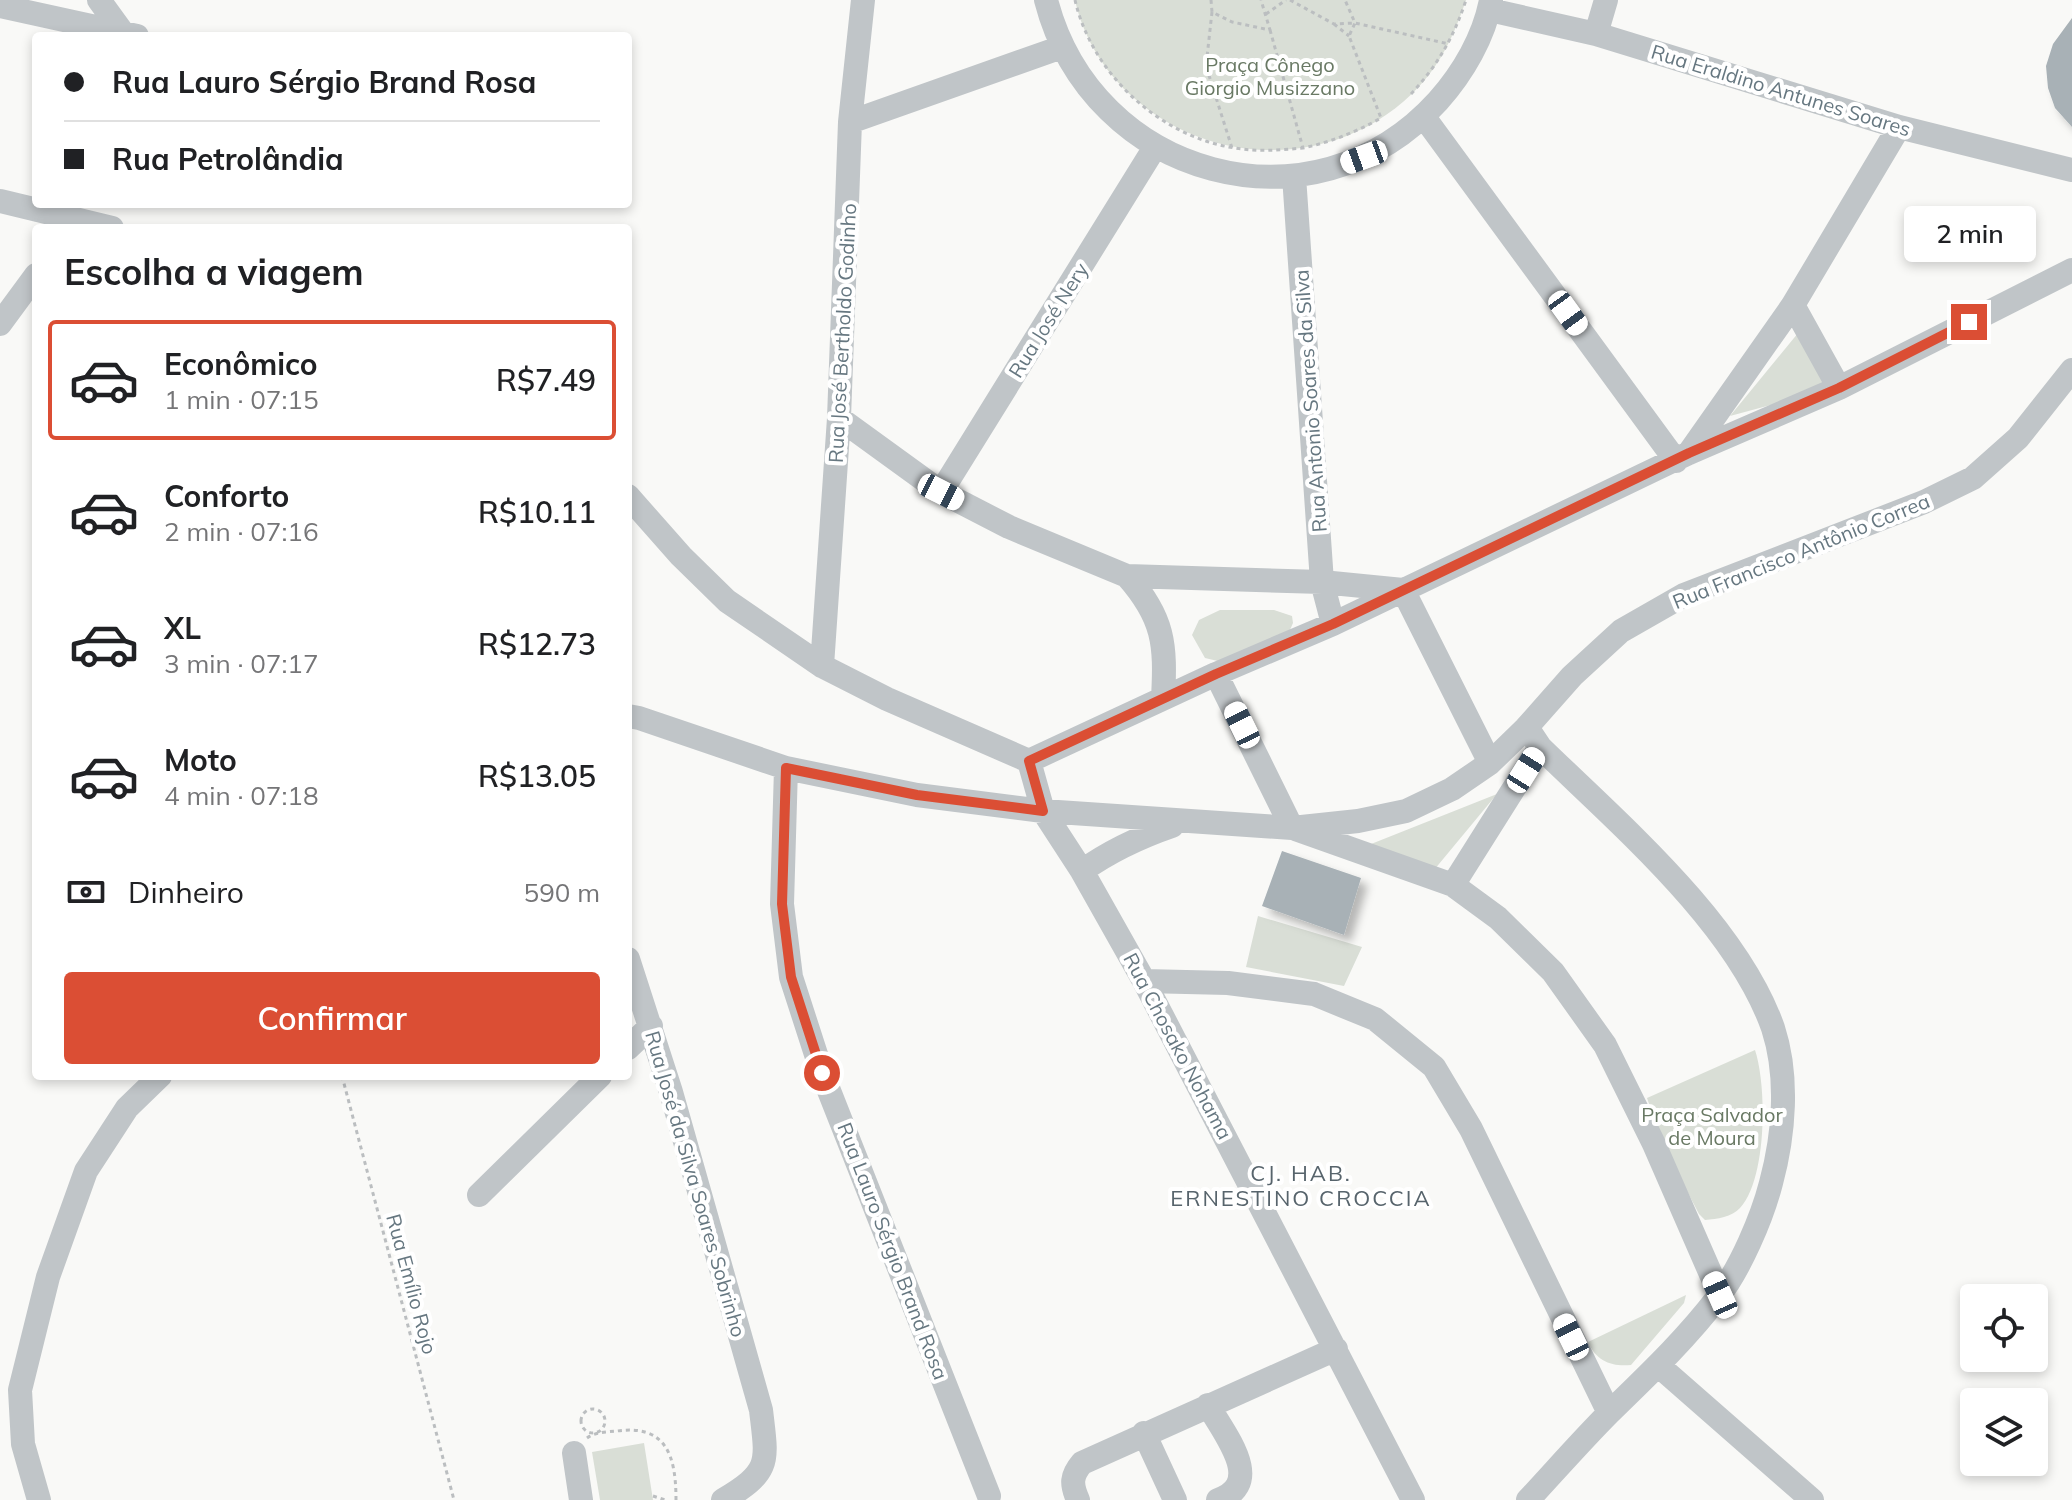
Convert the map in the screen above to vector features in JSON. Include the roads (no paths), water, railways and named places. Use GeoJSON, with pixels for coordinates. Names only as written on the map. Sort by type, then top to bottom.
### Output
{"type":"FeatureCollection","features":[{"type":"Feature","properties":{"kind":"street"},"geometry":{"type":"LineString","coordinates":[[99,0],[125,32]]}},
{"type":"Feature","properties":{"kind":"street","name":"Rua José Bertholdo Godinho"},"geometry":{"type":"LineString","coordinates":[[822,666],[839,418],[850,122],[863,0]]}},
{"type":"Feature","properties":{"kind":"street"},"geometry":{"type":"LineString","coordinates":[[1046,0],[1062,47],[1080,77],[1101,104],[1126,128],[1155,147],[1208,169],[1266,177],[1294,176],[1330,169],[1364,157],[1424,117],[1452,85],[1474,49],[1490,5]]}},
{"type":"Feature","properties":{"kind":"street"},"geometry":{"type":"LineString","coordinates":[[1596,34],[1606,0]]}},
{"type":"Feature","properties":{"kind":"street","name":"Rua Eraldino Antunes Soares"},"geometry":{"type":"LineString","coordinates":[[1490,5],[1596,34],[1899,127],[2072,170]]}},
{"type":"Feature","properties":{"kind":"street"},"geometry":{"type":"LineString","coordinates":[[0,6],[114,32]]}},
{"type":"Feature","properties":{"kind":"street"},"geometry":{"type":"LineString","coordinates":[[850,122],[1062,47]]}},
{"type":"Feature","properties":{"kind":"street"},"geometry":{"type":"LineString","coordinates":[[1424,117],[1683,457]]}},
{"type":"Feature","properties":{"kind":"street"},"geometry":{"type":"LineString","coordinates":[[1683,457],[1793,305],[1899,127]]}},
{"type":"Feature","properties":{"kind":"street","name":"Rua José Nery"},"geometry":{"type":"LineString","coordinates":[[941,492],[1155,147]]}},
{"type":"Feature","properties":{"kind":"street","name":"Rua Antonio Soares da Silva"},"geometry":{"type":"LineString","coordinates":[[1294,176],[1322,582],[1333,624]]}},
{"type":"Feature","properties":{"kind":"street"},"geometry":{"type":"LineString","coordinates":[[0,201],[32,208]]}},
{"type":"Feature","properties":{"kind":"street"},"geometry":{"type":"LineString","coordinates":[[33,208],[99,224]]}},
{"type":"Feature","properties":{"kind":"street"},"geometry":{"type":"LineString","coordinates":[[632,501],[681,556],[727,601],[822,666],[887,699],[1029,761],[1216,674],[1333,624],[1683,457],[1839,388],[2047,282],[2072,273]]}},
{"type":"Feature","properties":{"kind":"street"},"geometry":{"type":"LineString","coordinates":[[0,324],[32,280]]}},
{"type":"Feature","properties":{"kind":"street"},"geometry":{"type":"LineString","coordinates":[[1793,305],[1839,388]]}},
{"type":"Feature","properties":{"kind":"street","name":"Rua Francisco Antônio Correa"},"geometry":{"type":"LineString","coordinates":[[1453,885],[1533,738],[1572,676],[1621,631],[1684,595],[1924,502],[1973,478],[2018,438],[2072,370]]}},
{"type":"Feature","properties":{"kind":"street"},"geometry":{"type":"LineString","coordinates":[[839,418],[941,492],[1009,527],[1127,576],[1322,582],[1403,590]]}},
{"type":"Feature","properties":{"kind":"street"},"geometry":{"type":"LineString","coordinates":[[1127,576],[1146,597],[1158,622],[1164,671],[1163,698]]}},
{"type":"Feature","properties":{"kind":"street"},"geometry":{"type":"LineString","coordinates":[[1403,590],[1490,763]]}},
{"type":"Feature","properties":{"kind":"street"},"geometry":{"type":"LineString","coordinates":[[1216,674],[1292,828]]}},
{"type":"Feature","properties":{"kind":"street"},"geometry":{"type":"LineString","coordinates":[[632,717],[786,768],[917,795],[1043,811],[1292,828],[1453,885],[1498,918],[1553,972],[1605,1045],[1654,1144],[1720,1295]]}},
{"type":"Feature","properties":{"kind":"street"},"geometry":{"type":"LineString","coordinates":[[1528,1500],[1609,1413],[1659,1366],[1720,1295],[1762,1217],[1780,1149],[1783,1076],[1773,1029],[1747,974],[1700,906],[1533,738]]}},
{"type":"Feature","properties":{"kind":"street","name":"Rua Francisco Antônio Correa"},"geometry":{"type":"LineString","coordinates":[[1292,828],[1358,821],[1406,811],[1452,789],[1533,738]]}},
{"type":"Feature","properties":{"kind":"street","name":"Rua Chosako Nohama"},"geometry":{"type":"LineString","coordinates":[[1029,761],[1043,811],[1082,871],[1144,981],[1413,1500]]}},
{"type":"Feature","properties":{"kind":"street","name":"Rua Lauro Sérgio Brand Rosa"},"geometry":{"type":"LineString","coordinates":[[786,768],[782,904],[791,977],[822,1073],[989,1496]]}},
{"type":"Feature","properties":{"kind":"street"},"geometry":{"type":"LineString","coordinates":[[1082,871],[1104,855],[1140,837],[1182,822]]}},
{"type":"Feature","properties":{"kind":"street","name":"Rua José da Silva Soares Sobrinho"},"geometry":{"type":"LineString","coordinates":[[632,971],[651,1026],[761,1410],[766,1456],[758,1474],[723,1500]]}},
{"type":"Feature","properties":{"kind":"street"},"geometry":{"type":"LineString","coordinates":[[1144,981],[1228,983],[1314,994],[1375,1019],[1434,1067],[1471,1129],[1609,1413]]}},
{"type":"Feature","properties":{"kind":"street"},"geometry":{"type":"LineString","coordinates":[[632,1044],[651,1026]]}},
{"type":"Feature","properties":{"kind":"street"},"geometry":{"type":"LineString","coordinates":[[39,1500],[23,1444],[20,1390],[48,1277],[86,1171],[127,1108],[156,1080]]}},
{"type":"Feature","properties":{"kind":"street"},"geometry":{"type":"LineString","coordinates":[[479,1195],[596,1080]]}},
{"type":"Feature","properties":{"kind":"street"},"geometry":{"type":"LineString","coordinates":[[1078,1500],[1072,1485],[1074,1472],[1082,1463],[1336,1349]]}},
{"type":"Feature","properties":{"kind":"street"},"geometry":{"type":"LineString","coordinates":[[1659,1366],[1812,1500]]}},
{"type":"Feature","properties":{"kind":"street"},"geometry":{"type":"LineString","coordinates":[[1208,1405],[1242,1469],[1242,1482],[1236,1491],[1218,1500]]}},
{"type":"Feature","properties":{"kind":"street"},"geometry":{"type":"LineString","coordinates":[[1144,1433],[1175,1500]]}},
{"type":"Feature","properties":{"kind":"street"},"geometry":{"type":"LineString","coordinates":[[578,1449],[581,1500]]}},
{"type":"Feature","properties":{"kind":"district","name":"CJ. HAB. ERNESTINO CROCCIA"},"geometry":{"type":"Point","coordinates":[1301,1186]}},
{"type":"Feature","properties":{"kind":"park label","name":"Praça Cônego Giorgio Musizzano"},"geometry":{"type":"Point","coordinates":[1270,76]}},
{"type":"Feature","properties":{"kind":"park label","name":"Praça Salvador de Moura"},"geometry":{"type":"Point","coordinates":[1712,1126]}}]}
